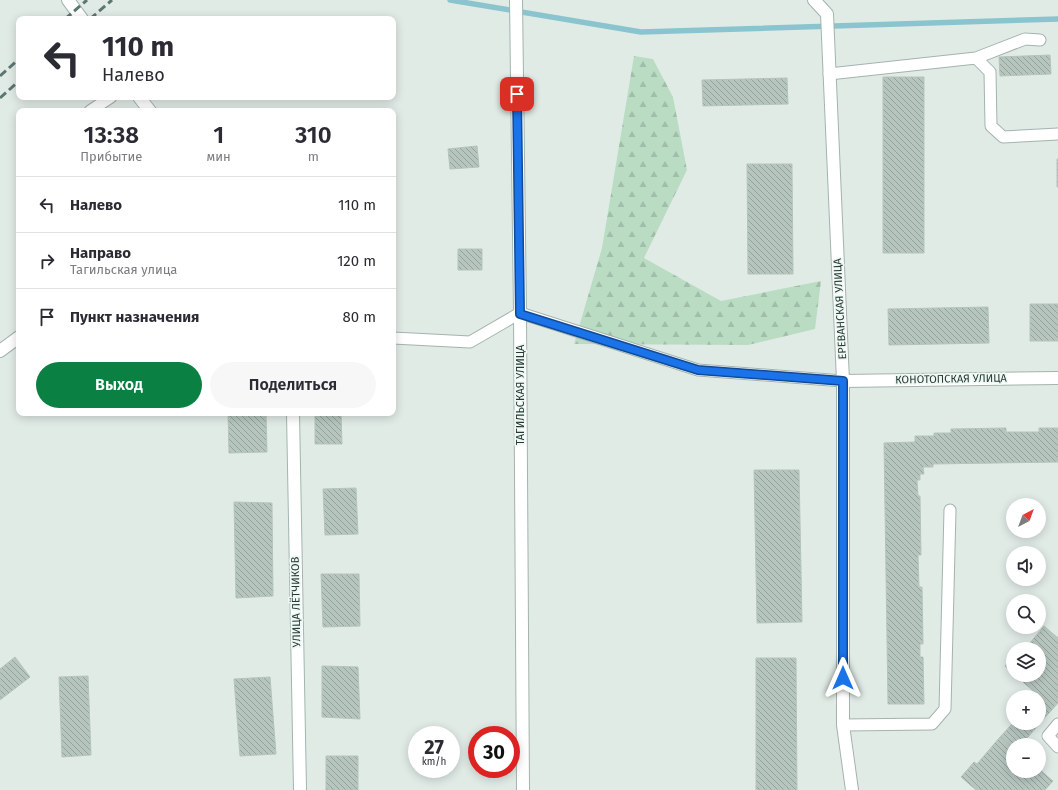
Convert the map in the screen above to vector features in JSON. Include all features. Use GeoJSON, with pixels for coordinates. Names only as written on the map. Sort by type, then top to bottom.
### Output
{"type":"FeatureCollection","features":[{"type":"Feature","properties":{"kind":"street"},"geometry":{"type":"LineString","coordinates":[[68,0],[80,16]]}},
{"type":"Feature","properties":{"kind":"street","name":"ТАГИЛЬСКАЯ УЛИЦА"},"geometry":{"type":"LineString","coordinates":[[516,0],[520,314],[523,790]]}},
{"type":"Feature","properties":{"kind":"street","name":"ЕРЕВАНСКАЯ УЛИЦА"},"geometry":{"type":"LineString","coordinates":[[814,0],[827,14],[843,381],[843,725],[852,790]]}},
{"type":"Feature","properties":{"kind":"street"},"geometry":{"type":"LineString","coordinates":[[141,100],[148,108]]}},
{"type":"Feature","properties":{"kind":"street"},"geometry":{"type":"LineString","coordinates":[[0,352],[16,339]]}},
{"type":"Feature","properties":{"kind":"street","name":"КОНОТОПСКАЯ УЛИЦА"},"geometry":{"type":"LineString","coordinates":[[843,381],[1058,378]]}},
{"type":"Feature","properties":{"kind":"street","name":"УЛИЦА ЛЁТЧИКОВ"},"geometry":{"type":"LineString","coordinates":[[292,416],[300,790]]}},
{"type":"Feature","properties":{"kind":"lane"},"geometry":{"type":"LineString","coordinates":[[829,74],[976,58],[1025,39],[1040,40]]}},
{"type":"Feature","properties":{"kind":"lane"},"geometry":{"type":"LineString","coordinates":[[976,58],[990,72],[991,126],[1003,137],[1058,134]]}},
{"type":"Feature","properties":{"kind":"lane"},"geometry":{"type":"LineString","coordinates":[[94,108],[106,100]]}},
{"type":"Feature","properties":{"kind":"lane"},"geometry":{"type":"LineString","coordinates":[[396,338],[470,342],[520,314],[698,370],[843,381]]}},
{"type":"Feature","properties":{"kind":"lane"},"geometry":{"type":"LineString","coordinates":[[843,725],[932,724],[945,709],[950,510]]}},
{"type":"Feature","properties":{"kind":"lane"},"geometry":{"type":"LineString","coordinates":[[1058,724],[1048,736],[1058,747]]}},
{"type":"Feature","properties":{"kind":"green space"},"geometry":{"type":"Polygon","coordinates":[[[634,56],[653,59],[673,97],[687,170],[644,258],[721,301],[821,281],[815,329],[748,345],[574,344],[602,248],[634,56]]]}},
{"type":"Feature","properties":{"kind":"building"},"geometry":{"type":"Polygon","coordinates":[[[1050,55],[1051,74],[1000,76],[999,57],[1050,55]]]}},
{"type":"Feature","properties":{"kind":"building"},"geometry":{"type":"Polygon","coordinates":[[[883,77],[924,77],[924,253],[883,253],[883,77]]]}},
{"type":"Feature","properties":{"kind":"building"},"geometry":{"type":"Polygon","coordinates":[[[787,78],[788,104],[703,106],[702,80],[787,78]]]}},
{"type":"Feature","properties":{"kind":"building"},"geometry":{"type":"Polygon","coordinates":[[[477,146],[479,167],[450,169],[448,149],[477,146]]]}},
{"type":"Feature","properties":{"kind":"building"},"geometry":{"type":"Polygon","coordinates":[[[1058,159],[1058,187],[1057,187],[1058,159]]]}},
{"type":"Feature","properties":{"kind":"building"},"geometry":{"type":"Polygon","coordinates":[[[747,164],[792,164],[793,274],[748,274],[747,164]]]}},
{"type":"Feature","properties":{"kind":"building"},"geometry":{"type":"Polygon","coordinates":[[[458,249],[482,249],[482,270],[458,270],[458,249]]]}},
{"type":"Feature","properties":{"kind":"building"},"geometry":{"type":"Polygon","coordinates":[[[1030,304],[1058,304],[1058,341],[1030,341],[1030,304]]]}},
{"type":"Feature","properties":{"kind":"building"},"geometry":{"type":"Polygon","coordinates":[[[988,307],[989,343],[889,345],[888,309],[988,307]]]}},
{"type":"Feature","properties":{"kind":"building"},"geometry":{"type":"Polygon","coordinates":[[[228,416],[266,416],[267,452],[229,453],[228,416]]]}},
{"type":"Feature","properties":{"kind":"building"},"geometry":{"type":"Polygon","coordinates":[[[315,416],[341,416],[342,444],[315,444],[315,416]]]}},
{"type":"Feature","properties":{"kind":"building"},"geometry":{"type":"Polygon","coordinates":[[[1006,428],[1006,432],[1039,432],[1039,428],[1058,428],[1058,462],[933,464],[933,467],[923,467],[924,474],[920,474],[920,480],[917,480],[918,496],[920,496],[921,555],[918,555],[919,587],[922,587],[923,644],[920,644],[920,657],[923,657],[924,704],[888,704],[884,443],[915,442],[915,436],[934,436],[934,433],[951,433],[951,429],[1006,428]]]}},
{"type":"Feature","properties":{"kind":"building"},"geometry":{"type":"Polygon","coordinates":[[[754,470],[799,470],[802,622],[757,623],[754,470]]]}},
{"type":"Feature","properties":{"kind":"building"},"geometry":{"type":"Polygon","coordinates":[[[356,488],[358,534],[325,535],[323,489],[356,488]]]}},
{"type":"Feature","properties":{"kind":"building"},"geometry":{"type":"Polygon","coordinates":[[[234,502],[272,503],[273,596],[236,598],[234,502]]]}},
{"type":"Feature","properties":{"kind":"building"},"geometry":{"type":"Polygon","coordinates":[[[321,574],[359,574],[360,626],[323,627],[321,574]]]}},
{"type":"Feature","properties":{"kind":"building"},"geometry":{"type":"Polygon","coordinates":[[[1046,628],[1058,638],[1058,703],[1048,714],[1046,712],[1046,690],[1032,690],[1023,682],[1046,682],[1046,642],[1031,642],[1037,634],[1046,634],[1046,628]]]}},
{"type":"Feature","properties":{"kind":"building"},"geometry":{"type":"Polygon","coordinates":[[[15,657],[30,677],[0,700],[0,669],[15,657]]]}},
{"type":"Feature","properties":{"kind":"building"},"geometry":{"type":"Polygon","coordinates":[[[756,658],[796,658],[797,790],[756,790],[756,658]]]}},
{"type":"Feature","properties":{"kind":"building"},"geometry":{"type":"Polygon","coordinates":[[[322,666],[358,667],[360,719],[322,717],[322,666]]]}},
{"type":"Feature","properties":{"kind":"building"},"geometry":{"type":"Polygon","coordinates":[[[88,676],[91,755],[62,757],[59,677],[88,676]]]}},
{"type":"Feature","properties":{"kind":"building"},"geometry":{"type":"Polygon","coordinates":[[[270,677],[276,754],[240,756],[234,679],[270,677]]]}},
{"type":"Feature","properties":{"kind":"building"},"geometry":{"type":"Polygon","coordinates":[[[1006,730],[1034,730],[1027,738],[1006,738],[1006,742],[1000,737],[1006,730]]]}},
{"type":"Feature","properties":{"kind":"building"},"geometry":{"type":"Polygon","coordinates":[[[1000,737],[1006,742],[1006,778],[1046,778],[1046,775],[1053,781],[1045,790],[976,790],[961,777],[974,762],[977,764],[1000,737]]]}},
{"type":"Feature","properties":{"kind":"building"},"geometry":{"type":"Polygon","coordinates":[[[326,756],[358,756],[358,790],[326,790],[326,756]]]}},
{"type":"Feature","properties":{"kind":"waterway"},"geometry":{"type":"LineString","coordinates":[[450,0],[641,32],[1058,19]]}},
{"type":"Feature","properties":{"kind":"railway"},"geometry":{"type":"LineString","coordinates":[[68,16],[87,0]]}},
{"type":"Feature","properties":{"kind":"railway"},"geometry":{"type":"LineString","coordinates":[[93,16],[112,0]]}},
{"type":"Feature","properties":{"kind":"railway"},"geometry":{"type":"LineString","coordinates":[[0,76],[16,62]]}},
{"type":"Feature","properties":{"kind":"railway"},"geometry":{"type":"LineString","coordinates":[[0,98],[16,84]]}},
{"type":"Feature","properties":{"kind":"route"},"geometry":{"type":"LineString","coordinates":[[517,94],[520,314],[698,370],[843,381],[843,678]]}}]}
